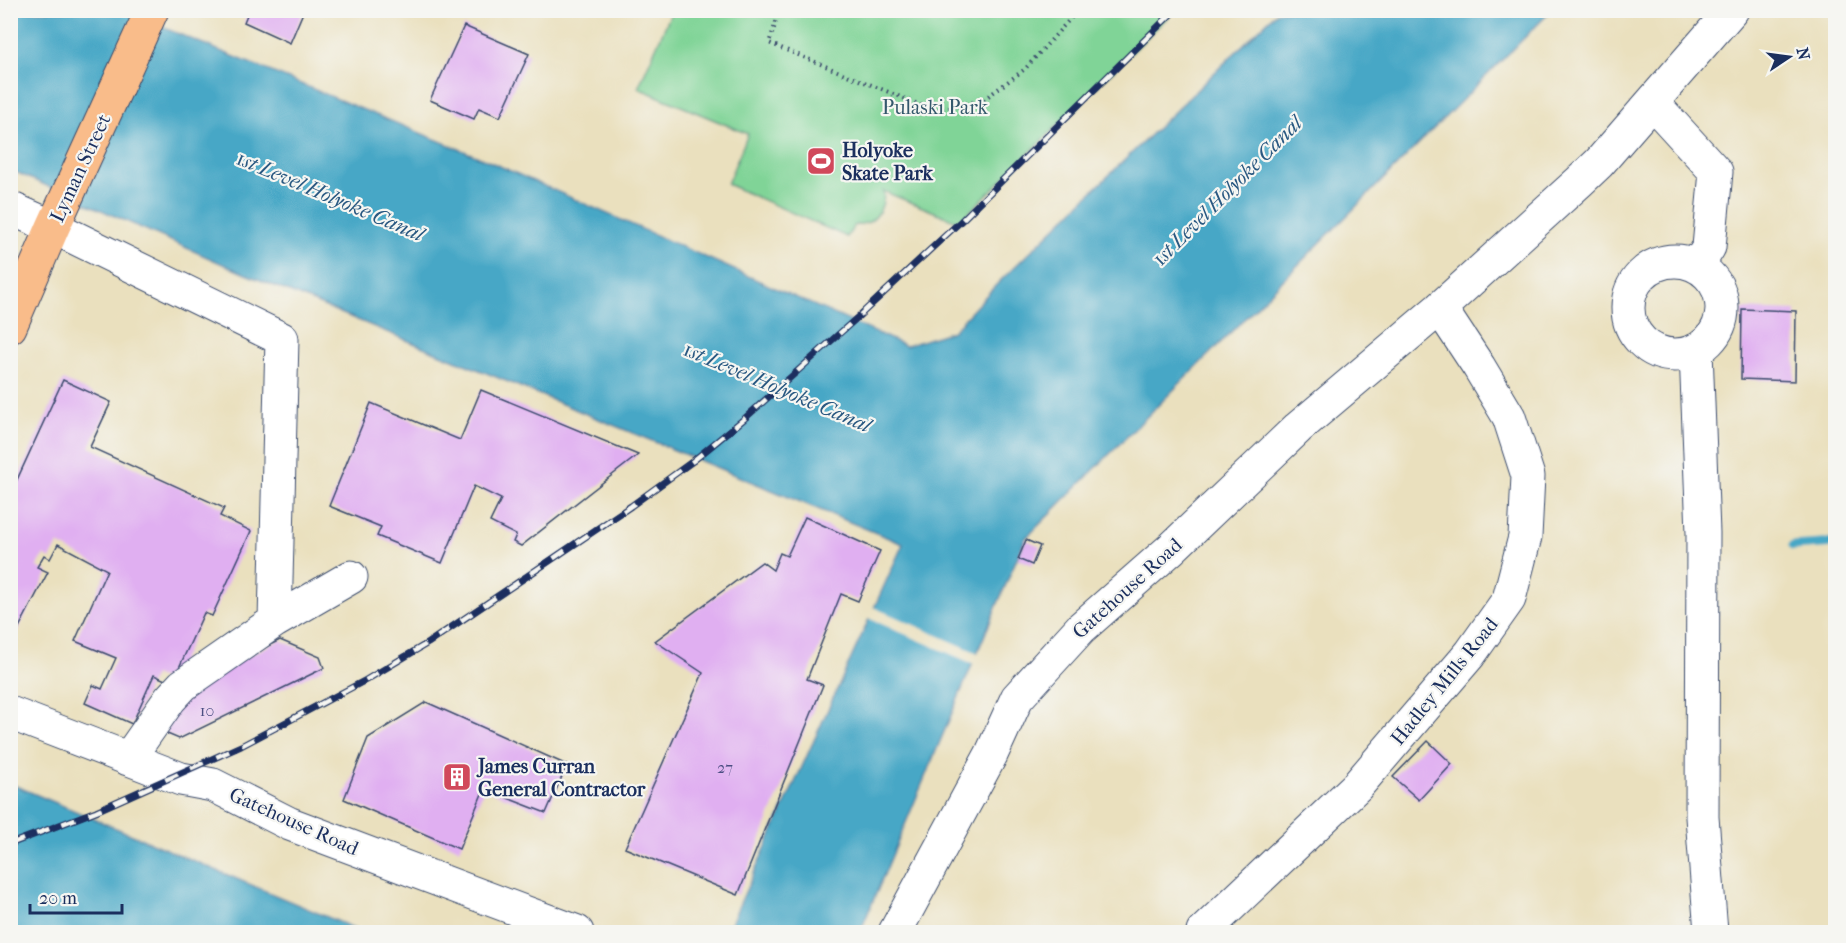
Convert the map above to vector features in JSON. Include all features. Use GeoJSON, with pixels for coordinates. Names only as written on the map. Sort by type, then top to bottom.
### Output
{"type":"FeatureCollection","features":[{"type":"Feature","properties":{"kind":"main road","name":"Lyman Street"},"geometry":{"type":"LineString","coordinates":[[10,327],[58,215],[152,11]]}},
{"type":"Feature","properties":{"kind":"street","name":"Gatehouse Road"},"geometry":{"type":"LineString","coordinates":[[895,933],[991,755],[1017,698],[1081,628],[1171,549],[1298,428],[1440,308],[1599,163],[1732,10]]}},
{"type":"Feature","properties":{"kind":"street"},"geometry":{"type":"LineString","coordinates":[[1652,102],[1716,172],[1709,247],[1697,266]]}},
{"type":"Feature","properties":{"kind":"street"},"geometry":{"type":"LineString","coordinates":[[10,208],[58,215],[282,339],[275,621]]}},
{"type":"Feature","properties":{"kind":"street"},"geometry":{"type":"LineString","coordinates":[[1682,261],[1697,266],[1709,275],[1722,301],[1722,316],[1717,330],[1696,351],[1681,355],[1665,355],[1650,349],[1638,338],[1630,324],[1627,308],[1630,292],[1638,278],[1650,267],[1665,262],[1682,261]]}},
{"type":"Feature","properties":{"kind":"street","name":"Hadley Mills Road"},"geometry":{"type":"LineString","coordinates":[[1203,933],[1357,786],[1470,654],[1509,599],[1525,537],[1528,476],[1509,417],[1440,308]]}},
{"type":"Feature","properties":{"kind":"street"},"geometry":{"type":"LineString","coordinates":[[1696,351],[1703,533],[1701,817],[1711,933]]}},
{"type":"Feature","properties":{"kind":"street"},"geometry":{"type":"LineString","coordinates":[[128,759],[170,699],[183,685],[275,621],[351,577]]}},
{"type":"Feature","properties":{"kind":"street","name":"Gatehouse Road"},"geometry":{"type":"LineString","coordinates":[[10,713],[182,779],[213,785],[290,824],[577,933]]}},
{"type":"Feature","properties":{"kind":"path"},"geometry":{"type":"LineString","coordinates":[[780,10],[769,43],[935,111],[983,100],[1025,69],[1078,10]]}},
{"type":"Feature","properties":{"kind":"green space","name":"Pulaski Park"},"geometry":{"type":"Polygon","coordinates":[[[672,10],[1174,11],[959,222],[883,191],[883,204],[879,213],[869,222],[854,226],[847,237],[727,184],[748,134],[638,88],[672,10]]]}},
{"type":"Feature","properties":{"kind":"water","name":"1st Level Holyoke Canal"},"geometry":{"type":"Polygon","coordinates":[[[11,11],[123,11],[486,160],[906,346],[953,331],[998,283],[1278,11],[1551,11],[1025,539],[860,932],[727,932],[903,544],[243,273],[11,170],[11,11]]]}},
{"type":"Feature","properties":{"kind":"water"},"geometry":{"type":"Polygon","coordinates":[[[11,784],[363,932],[11,932],[11,784]]]}},
{"type":"Feature","properties":{"kind":"pier"},"geometry":{"type":"Polygon","coordinates":[[[873,607],[980,654],[976,665],[868,618],[873,607]]]}},
{"type":"Feature","properties":{"kind":"building"},"geometry":{"type":"Polygon","coordinates":[[[249,10],[304,10],[290,43],[244,22],[249,10]]]}},
{"type":"Feature","properties":{"kind":"building"},"geometry":{"type":"Polygon","coordinates":[[[464,26],[529,54],[500,117],[479,108],[474,119],[430,100],[464,26]]]}},
{"type":"Feature","properties":{"kind":"building"},"geometry":{"type":"Polygon","coordinates":[[[1742,309],[1796,311],[1795,381],[1741,379],[1742,309]]]}},
{"type":"Feature","properties":{"kind":"building"},"geometry":{"type":"Polygon","coordinates":[[[63,380],[111,402],[90,447],[224,508],[220,516],[251,531],[212,616],[204,613],[172,683],[154,675],[132,724],[85,703],[93,685],[102,689],[116,658],[75,641],[107,570],[58,544],[50,559],[44,555],[37,567],[48,572],[15,635],[10,633],[10,495],[63,380]]]}},
{"type":"Feature","properties":{"kind":"building"},"geometry":{"type":"Polygon","coordinates":[[[481,390],[638,455],[521,546],[513,542],[516,535],[490,522],[501,499],[474,486],[442,563],[377,536],[381,527],[329,506],[371,403],[460,440],[481,390]]]}},
{"type":"Feature","properties":{"kind":"building"},"geometry":{"type":"Polygon","coordinates":[[[805,517],[880,551],[858,601],[841,594],[807,679],[823,685],[738,895],[625,848],[703,673],[655,641],[762,562],[773,570],[780,553],[787,556],[805,517]]]}},
{"type":"Feature","properties":{"kind":"building"},"geometry":{"type":"Polygon","coordinates":[[[1026,540],[1040,546],[1032,565],[1018,559],[1026,540]]]}},
{"type":"Feature","properties":{"kind":"building"},"geometry":{"type":"Polygon","coordinates":[[[280,640],[320,657],[324,668],[179,739],[165,733],[186,687],[280,640]]]}},
{"type":"Feature","properties":{"kind":"building","name":"James Curran General Contractor"},"geometry":{"type":"Polygon","coordinates":[[[426,702],[567,765],[546,813],[484,789],[459,849],[344,799],[368,738],[426,702]]]}},
{"type":"Feature","properties":{"kind":"building"},"geometry":{"type":"Polygon","coordinates":[[[1428,741],[1452,764],[1419,800],[1393,777],[1428,741]]]}},
{"type":"Feature","properties":{"kind":"waterway"},"geometry":{"type":"LineString","coordinates":[[1793,546],[1836,543]]}},
{"type":"Feature","properties":{"kind":"railway"},"geometry":{"type":"LineString","coordinates":[[10,844],[96,811],[241,746],[366,680],[428,643],[631,506],[693,461],[744,419],[859,316],[961,221],[1175,10]]}},
{"type":"Feature","properties":{"kind":"place","name":"Holyoke Skate Park"},"geometry":{"type":"Point","coordinates":[821,161]}},
{"type":"Feature","properties":{"kind":"place","name":"James Curran General Contractor"},"geometry":{"type":"Point","coordinates":[457,777]}}]}
